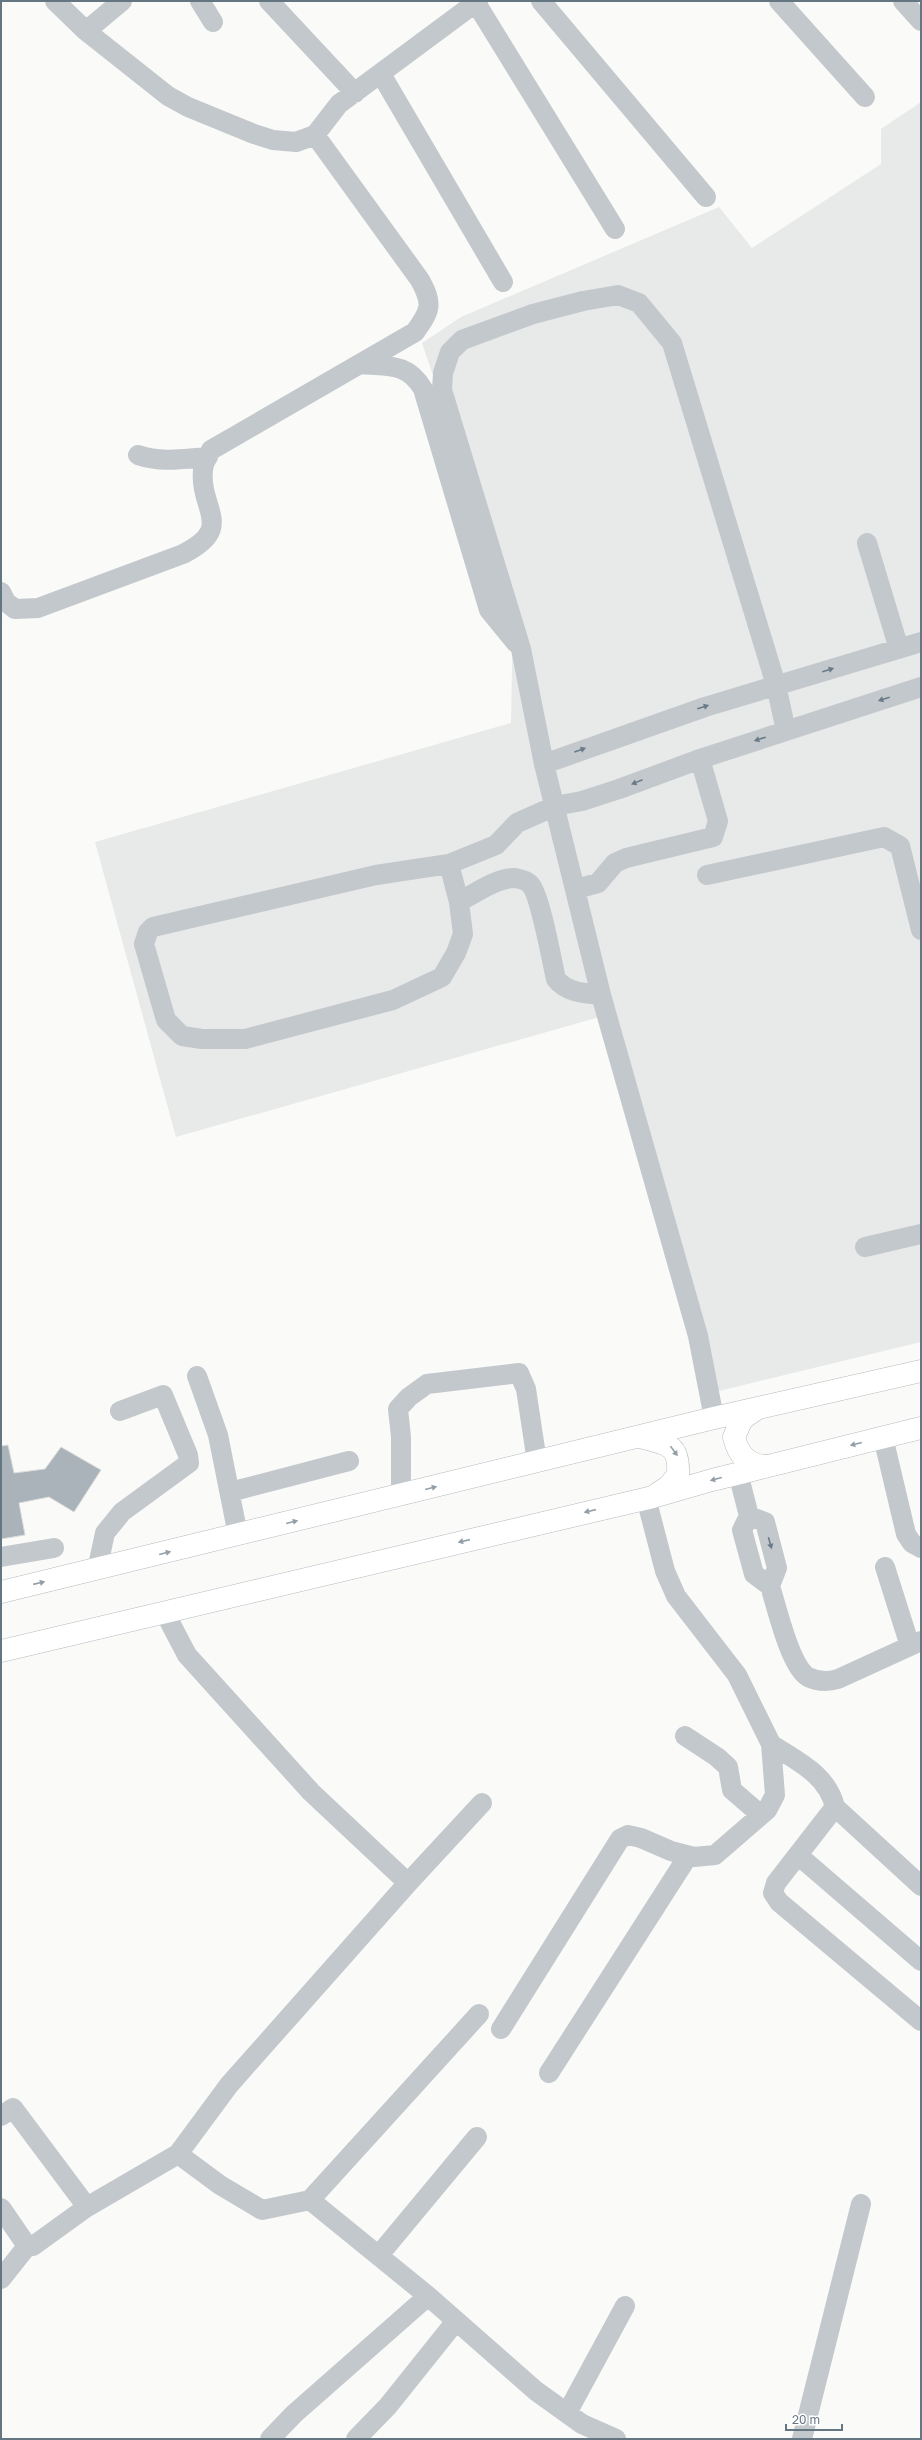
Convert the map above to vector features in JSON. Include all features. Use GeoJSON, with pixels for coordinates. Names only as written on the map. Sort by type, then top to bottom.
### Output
{"type":"FeatureCollection","features":[{"type":"Feature","properties":{"kind":"main road"},"geometry":{"type":"LineString","coordinates":[[1,1592],[97,1570],[639,1436],[921,1371]]}},
{"type":"Feature","properties":{"kind":"main road"},"geometry":{"type":"LineString","coordinates":[[755,1410],[742,1419],[734,1437],[740,1454],[756,1465],[766,1466]]}},
{"type":"Feature","properties":{"kind":"main road"},"geometry":{"type":"LineString","coordinates":[[1,1651],[650,1497],[738,1473],[921,1428]]}},
{"type":"Feature","properties":{"kind":"main road"},"geometry":{"type":"LineString","coordinates":[[639,1436],[672,1447],[677,1456],[678,1475],[668,1487],[650,1497]]}},
{"type":"Feature","properties":{"kind":"street"},"geometry":{"type":"LineString","coordinates":[[55,1],[86,31],[168,96],[188,107],[274,140],[296,142],[315,135],[339,104],[477,2],[615,229]]}},
{"type":"Feature","properties":{"kind":"street"},"geometry":{"type":"LineString","coordinates":[[86,31],[122,1]]}},
{"type":"Feature","properties":{"kind":"street"},"geometry":{"type":"LineString","coordinates":[[200,1],[213,22]]}},
{"type":"Feature","properties":{"kind":"street"},"geometry":{"type":"LineString","coordinates":[[269,1],[355,93]]}},
{"type":"Feature","properties":{"kind":"street"},"geometry":{"type":"LineString","coordinates":[[541,1],[706,197]]}},
{"type":"Feature","properties":{"kind":"street"},"geometry":{"type":"LineString","coordinates":[[778,1],[866,97]]}},
{"type":"Feature","properties":{"kind":"street"},"geometry":{"type":"LineString","coordinates":[[903,1],[921,21]]}},
{"type":"Feature","properties":{"kind":"street"},"geometry":{"type":"LineString","coordinates":[[381,74],[503,282]]}},
{"type":"Feature","properties":{"kind":"street"},"geometry":{"type":"LineString","coordinates":[[1,592],[6,602],[16,609],[38,608],[183,554],[199,546],[209,534],[213,520],[203,484],[203,469],[211,450],[415,332],[427,316],[429,297],[420,280],[315,135]]}},
{"type":"Feature","properties":{"kind":"street"},"geometry":{"type":"LineString","coordinates":[[714,1418],[698,1336],[601,995],[544,764],[522,650],[442,390],[443,373],[450,352],[462,340],[533,314],[618,295],[639,302],[672,343],[776,685],[786,731]]}},
{"type":"Feature","properties":{"kind":"street"},"geometry":{"type":"LineString","coordinates":[[360,364],[408,371],[415,376],[423,389],[489,610],[522,650]]}},
{"type":"Feature","properties":{"kind":"street"},"geometry":{"type":"LineString","coordinates":[[138,454],[151,459],[166,461],[208,457]]}},
{"type":"Feature","properties":{"kind":"street"},"geometry":{"type":"LineString","coordinates":[[867,542],[899,649]]}},
{"type":"Feature","properties":{"kind":"street"},"geometry":{"type":"LineString","coordinates":[[544,764],[698,709],[921,642]]}},
{"type":"Feature","properties":{"kind":"street"},"geometry":{"type":"LineString","coordinates":[[449,864],[459,902],[463,934],[456,953],[442,977],[393,1000],[245,1039],[202,1040],[182,1036],[166,1020],[144,944],[148,932],[153,927],[376,875],[449,864],[496,845],[517,824],[555,806],[582,801],[619,789],[700,759],[921,687]]}},
{"type":"Feature","properties":{"kind":"street"},"geometry":{"type":"LineString","coordinates":[[576,889],[598,883],[615,863],[626,858],[713,837],[718,821],[700,759]]}},
{"type":"Feature","properties":{"kind":"street"},"geometry":{"type":"LineString","coordinates":[[707,874],[884,836],[900,846],[921,930]]}},
{"type":"Feature","properties":{"kind":"street"},"geometry":{"type":"LineString","coordinates":[[459,902],[495,883],[514,878],[522,879],[530,884],[537,899],[556,979],[562,986],[574,991],[601,995]]}},
{"type":"Feature","properties":{"kind":"street"},"geometry":{"type":"LineString","coordinates":[[864,1247],[921,1234]]}},
{"type":"Feature","properties":{"kind":"street"},"geometry":{"type":"LineString","coordinates":[[401,1495],[401,1437],[398,1409],[409,1397],[427,1384],[519,1373],[526,1388],[537,1462]]}},
{"type":"Feature","properties":{"kind":"street"},"geometry":{"type":"LineString","coordinates":[[197,1376],[218,1435],[238,1535]]}},
{"type":"Feature","properties":{"kind":"street"},"geometry":{"type":"LineString","coordinates":[[97,1570],[105,1533],[122,1512],[189,1463],[188,1455],[163,1395],[120,1411]]}},
{"type":"Feature","properties":{"kind":"street"},"geometry":{"type":"LineString","coordinates":[[883,1437],[906,1534],[912,1543],[921,1548]]}},
{"type":"Feature","properties":{"kind":"street"},"geometry":{"type":"LineString","coordinates":[[230,1492],[349,1462]]}},
{"type":"Feature","properties":{"kind":"street"},"geometry":{"type":"LineString","coordinates":[[738,1473],[749,1516],[765,1522],[777,1568],[770,1586],[796,1664],[807,1677],[829,1682],[916,1643],[885,1567]]}},
{"type":"Feature","properties":{"kind":"street"},"geometry":{"type":"LineString","coordinates":[[501,2029],[620,1839],[628,1835],[641,1838],[671,1851],[688,1856],[715,1856],[767,1810],[775,1795],[771,1744],[737,1675],[676,1596],[665,1571],[650,1497]]}},
{"type":"Feature","properties":{"kind":"street"},"geometry":{"type":"LineString","coordinates":[[1,1557],[54,1548]]}},
{"type":"Feature","properties":{"kind":"street"},"geometry":{"type":"LineString","coordinates":[[165,1613],[187,1655],[311,1792],[408,1883]]}},
{"type":"Feature","properties":{"kind":"street"},"geometry":{"type":"LineString","coordinates":[[685,1736],[717,1757],[728,1767],[732,1790],[761,1815]]}},
{"type":"Feature","properties":{"kind":"street"},"geometry":{"type":"LineString","coordinates":[[771,1744],[821,1778],[832,1794],[835,1807],[921,1886]]}},
{"type":"Feature","properties":{"kind":"street"},"geometry":{"type":"LineString","coordinates":[[1,2208],[28,2245],[33,2246],[87,2207],[178,2154],[229,2085],[408,1883],[482,1803]]}},
{"type":"Feature","properties":{"kind":"street"},"geometry":{"type":"LineString","coordinates":[[835,1807],[776,1883],[773,1893],[779,1902],[921,2020]]}},
{"type":"Feature","properties":{"kind":"street"},"geometry":{"type":"LineString","coordinates":[[549,2073],[688,1856]]}},
{"type":"Feature","properties":{"kind":"street"},"geometry":{"type":"LineString","coordinates":[[798,1856],[921,1961]]}},
{"type":"Feature","properties":{"kind":"street"},"geometry":{"type":"LineString","coordinates":[[178,2154],[220,2185],[262,2210],[310,2200],[479,2014]]}},
{"type":"Feature","properties":{"kind":"street"},"geometry":{"type":"LineString","coordinates":[[1,2116],[13,2108],[87,2207]]}},
{"type":"Feature","properties":{"kind":"street"},"geometry":{"type":"LineString","coordinates":[[379,2255],[477,2137]]}},
{"type":"Feature","properties":{"kind":"street"},"geometry":{"type":"LineString","coordinates":[[310,2200],[428,2296],[536,2392],[582,2424],[616,2439]]}},
{"type":"Feature","properties":{"kind":"street"},"geometry":{"type":"LineString","coordinates":[[802,2439],[861,2204]]}},
{"type":"Feature","properties":{"kind":"street"},"geometry":{"type":"LineString","coordinates":[[1,2279],[28,2245]]}},
{"type":"Feature","properties":{"kind":"street"},"geometry":{"type":"LineString","coordinates":[[270,2439],[294,2414],[428,2296]]}},
{"type":"Feature","properties":{"kind":"street"},"geometry":{"type":"LineString","coordinates":[[567,2413],[625,2306]]}},
{"type":"Feature","properties":{"kind":"street"},"geometry":{"type":"LineString","coordinates":[[356,2439],[388,2406],[456,2321]]}},
{"type":"Feature","properties":{"kind":"shaded area"},"geometry":{"type":"Polygon","coordinates":[[[921,102],[921,1342],[715,1392],[603,1016],[176,1137],[95,842],[511,723],[513,612],[422,343],[461,317],[719,207],[752,248],[881,164],[881,129],[921,102]]]}},
{"type":"Feature","properties":{"kind":"building"},"geometry":{"type":"Polygon","coordinates":[[[8,1445],[14,1473],[45,1469],[61,1447],[101,1470],[74,1512],[49,1497],[19,1503],[25,1535],[1,1539],[1,1446],[8,1445]]]}}]}
